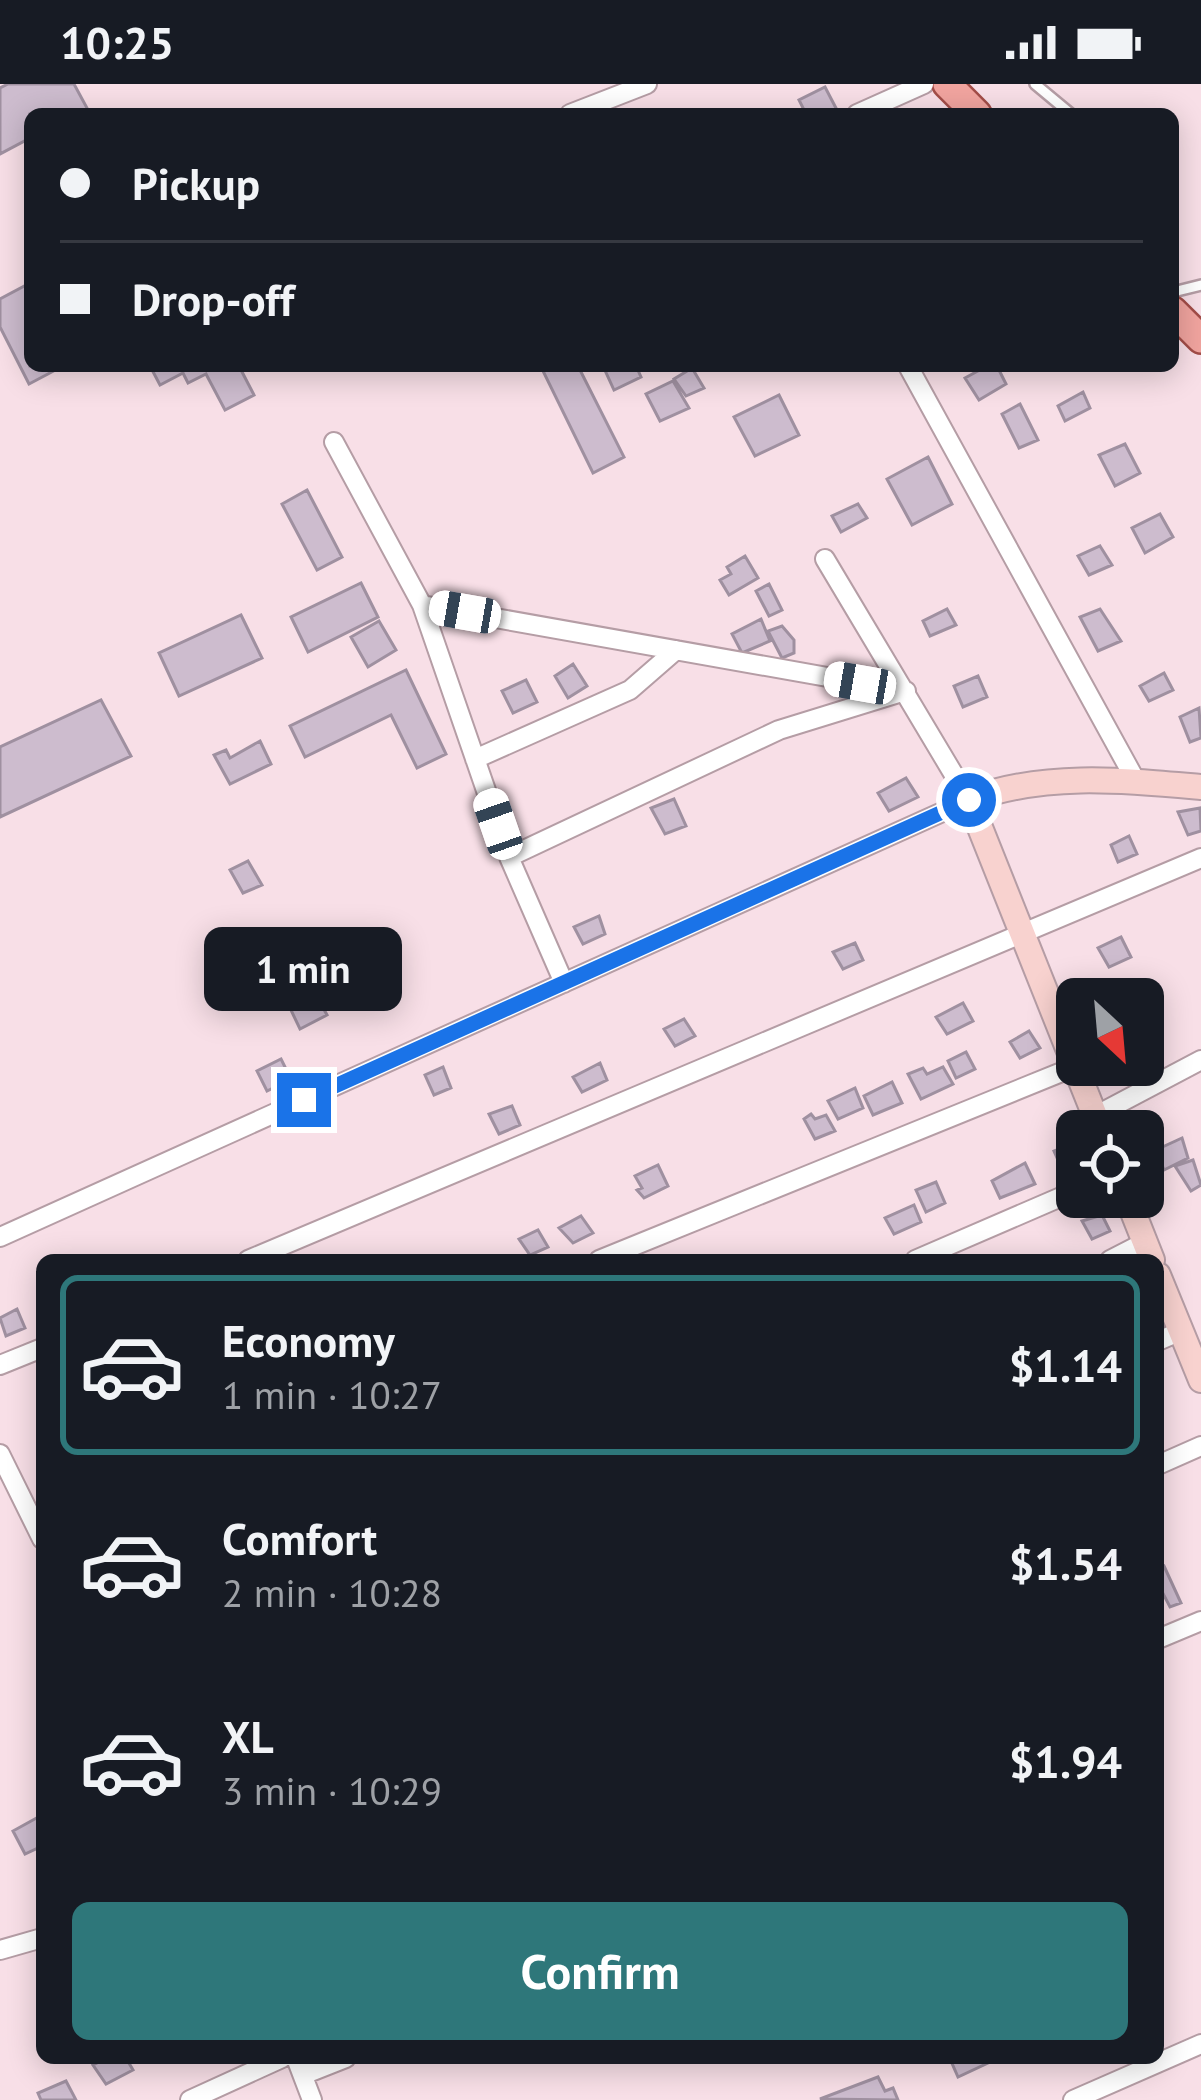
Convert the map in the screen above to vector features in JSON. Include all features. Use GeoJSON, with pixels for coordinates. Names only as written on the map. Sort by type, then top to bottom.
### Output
{"type":"FeatureCollection","features":[{"type":"Feature","properties":{"kind":"main road"},"geometry":{"type":"LineString","coordinates":[[947,84],[971,108]]}},
{"type":"Feature","properties":{"kind":"main road"},"geometry":{"type":"LineString","coordinates":[[1179,317],[1201,340]]}},
{"type":"Feature","properties":{"kind":"main road"},"geometry":{"type":"LineString","coordinates":[[1056,1021],[969,800],[1030,783],[1136,781],[1201,788]]}},
{"type":"Feature","properties":{"kind":"main road"},"geometry":{"type":"LineString","coordinates":[[1136,1218],[1149,1251]]}},
{"type":"Feature","properties":{"kind":"main road"},"geometry":{"type":"LineString","coordinates":[[1169,1336],[1201,1380]]}},
{"type":"Feature","properties":{"kind":"street"},"geometry":{"type":"LineString","coordinates":[[585,108],[646,84]]}},
{"type":"Feature","properties":{"kind":"street"},"geometry":{"type":"LineString","coordinates":[[870,108],[924,84]]}},
{"type":"Feature","properties":{"kind":"street"},"geometry":{"type":"LineString","coordinates":[[911,372],[1136,781]]}},
{"type":"Feature","properties":{"kind":"street"},"geometry":{"type":"LineString","coordinates":[[334,442],[422,605],[509,857],[564,983]]}},
{"type":"Feature","properties":{"kind":"street"},"geometry":{"type":"LineString","coordinates":[[0,1237],[969,800],[825,559]]}},
{"type":"Feature","properties":{"kind":"street"},"geometry":{"type":"LineString","coordinates":[[422,605],[906,691]]}},
{"type":"Feature","properties":{"kind":"street"},"geometry":{"type":"LineString","coordinates":[[476,759],[630,690],[676,650]]}},
{"type":"Feature","properties":{"kind":"street"},"geometry":{"type":"LineString","coordinates":[[509,857],[779,730],[906,691]]}},
{"type":"Feature","properties":{"kind":"street"},"geometry":{"type":"LineString","coordinates":[[262,1254],[1201,858]]}},
{"type":"Feature","properties":{"kind":"street"},"geometry":{"type":"LineString","coordinates":[[1121,1110],[1201,1060]]}},
{"type":"Feature","properties":{"kind":"street"},"geometry":{"type":"LineString","coordinates":[[614,1254],[1056,1074]]}},
{"type":"Feature","properties":{"kind":"street"},"geometry":{"type":"LineString","coordinates":[[929,1254],[1056,1199]]}},
{"type":"Feature","properties":{"kind":"street"},"geometry":{"type":"LineString","coordinates":[[0,1365],[36,1350]]}},
{"type":"Feature","properties":{"kind":"street"},"geometry":{"type":"LineString","coordinates":[[1164,1463],[1201,1446]]}},
{"type":"Feature","properties":{"kind":"street"},"geometry":{"type":"LineString","coordinates":[[0,1454],[36,1512]]}},
{"type":"Feature","properties":{"kind":"street"},"geometry":{"type":"LineString","coordinates":[[1164,1636],[1201,1621]]}},
{"type":"Feature","properties":{"kind":"street"},"geometry":{"type":"LineString","coordinates":[[0,1950],[36,1940]]}},
{"type":"Feature","properties":{"kind":"street"},"geometry":{"type":"LineString","coordinates":[[1164,2060],[1201,2044]]}},
{"type":"Feature","properties":{"kind":"street"},"geometry":{"type":"LineString","coordinates":[[190,2100],[269,2064]]}},
{"type":"Feature","properties":{"kind":"street"},"geometry":{"type":"LineString","coordinates":[[1073,2100],[1155,2064]]}},
{"type":"Feature","properties":{"kind":"street"},"geometry":{"type":"LineString","coordinates":[[299,2067],[312,2100]]}},
{"type":"Feature","properties":{"kind":"lane"},"geometry":{"type":"LineString","coordinates":[[1035,84],[1064,108]]}},
{"type":"Feature","properties":{"kind":"building"},"geometry":{"type":"Polygon","coordinates":[[[74,84],[87,108],[24,108],[24,141],[0,154],[0,88],[74,84]]]}},
{"type":"Feature","properties":{"kind":"building"},"geometry":{"type":"Polygon","coordinates":[[[825,87],[836,108],[803,108],[799,100],[825,87]]]}},
{"type":"Feature","properties":{"kind":"building"},"geometry":{"type":"Polygon","coordinates":[[[24,286],[24,372],[52,372],[29,384],[0,327],[0,299],[24,286]]]}},
{"type":"Feature","properties":{"kind":"building"},"geometry":{"type":"Polygon","coordinates":[[[153,372],[242,372],[254,395],[225,410],[206,374],[188,383],[183,373],[160,385],[153,372]]]}},
{"type":"Feature","properties":{"kind":"building"},"geometry":{"type":"Polygon","coordinates":[[[543,372],[581,372],[624,457],[593,473],[543,372]]]}},
{"type":"Feature","properties":{"kind":"building"},"geometry":{"type":"Polygon","coordinates":[[[606,372],[639,372],[641,377],[614,390],[606,372]]]}},
{"type":"Feature","properties":{"kind":"building"},"geometry":{"type":"Polygon","coordinates":[[[694,372],[704,388],[686,396],[674,379],[694,372]]]}},
{"type":"Feature","properties":{"kind":"building"},"geometry":{"type":"Polygon","coordinates":[[[976,372],[1000,372],[1006,384],[979,400],[965,378],[976,372]]]}},
{"type":"Feature","properties":{"kind":"building"},"geometry":{"type":"Polygon","coordinates":[[[673,381],[689,408],[660,421],[646,394],[673,381]]]}},
{"type":"Feature","properties":{"kind":"building"},"geometry":{"type":"Polygon","coordinates":[[[1083,392],[1090,408],[1065,421],[1058,406],[1083,392]]]}},
{"type":"Feature","properties":{"kind":"building"},"geometry":{"type":"Polygon","coordinates":[[[779,395],[799,435],[755,456],[734,417],[779,395]]]}},
{"type":"Feature","properties":{"kind":"building"},"geometry":{"type":"Polygon","coordinates":[[[1020,404],[1038,440],[1019,448],[1002,414],[1020,404]]]}},
{"type":"Feature","properties":{"kind":"building"},"geometry":{"type":"Polygon","coordinates":[[[1125,444],[1140,473],[1115,486],[1099,455],[1125,444]]]}},
{"type":"Feature","properties":{"kind":"building"},"geometry":{"type":"Polygon","coordinates":[[[928,457],[952,504],[912,525],[887,479],[928,457]]]}},
{"type":"Feature","properties":{"kind":"building"},"geometry":{"type":"Polygon","coordinates":[[[307,490],[342,557],[317,570],[282,504],[307,490]]]}},
{"type":"Feature","properties":{"kind":"building"},"geometry":{"type":"Polygon","coordinates":[[[858,504],[867,518],[841,532],[832,516],[858,504]]]}},
{"type":"Feature","properties":{"kind":"building"},"geometry":{"type":"Polygon","coordinates":[[[1160,514],[1173,537],[1145,553],[1132,528],[1160,514]]]}},
{"type":"Feature","properties":{"kind":"building"},"geometry":{"type":"Polygon","coordinates":[[[1100,546],[1112,565],[1089,575],[1078,556],[1100,546]]]}},
{"type":"Feature","properties":{"kind":"building"},"geometry":{"type":"Polygon","coordinates":[[[745,556],[758,578],[729,595],[720,580],[731,574],[727,567],[745,556]]]}},
{"type":"Feature","properties":{"kind":"building"},"geometry":{"type":"Polygon","coordinates":[[[361,583],[378,617],[308,652],[291,617],[361,583]]]}},
{"type":"Feature","properties":{"kind":"building"},"geometry":{"type":"Polygon","coordinates":[[[769,584],[782,610],[769,616],[756,591],[769,584]]]}},
{"type":"Feature","properties":{"kind":"building"},"geometry":{"type":"Polygon","coordinates":[[[947,609],[956,625],[930,636],[923,621],[947,609]]]}},
{"type":"Feature","properties":{"kind":"building"},"geometry":{"type":"Polygon","coordinates":[[[1100,609],[1121,641],[1098,651],[1080,617],[1100,609]]]}},
{"type":"Feature","properties":{"kind":"building"},"geometry":{"type":"Polygon","coordinates":[[[241,615],[262,658],[179,696],[159,653],[241,615]]]}},
{"type":"Feature","properties":{"kind":"building"},"geometry":{"type":"Polygon","coordinates":[[[761,619],[770,641],[742,653],[732,634],[761,619]]]}},
{"type":"Feature","properties":{"kind":"building"},"geometry":{"type":"Polygon","coordinates":[[[379,621],[396,650],[368,667],[351,637],[379,621]]]}},
{"type":"Feature","properties":{"kind":"building"},"geometry":{"type":"Polygon","coordinates":[[[782,626],[794,640],[794,653],[782,658],[768,631],[782,626]]]}},
{"type":"Feature","properties":{"kind":"building"},"geometry":{"type":"Polygon","coordinates":[[[573,664],[587,686],[568,698],[555,676],[573,664]]]}},
{"type":"Feature","properties":{"kind":"building"},"geometry":{"type":"Polygon","coordinates":[[[406,670],[446,754],[417,768],[391,715],[305,757],[290,726],[406,670]]]}},
{"type":"Feature","properties":{"kind":"building"},"geometry":{"type":"Polygon","coordinates":[[[1164,673],[1173,690],[1149,701],[1140,686],[1164,673]]]}},
{"type":"Feature","properties":{"kind":"building"},"geometry":{"type":"Polygon","coordinates":[[[978,676],[987,697],[963,707],[954,686],[978,676]]]}},
{"type":"Feature","properties":{"kind":"building"},"geometry":{"type":"Polygon","coordinates":[[[526,680],[537,702],[513,713],[502,691],[526,680]]]}},
{"type":"Feature","properties":{"kind":"building"},"geometry":{"type":"Polygon","coordinates":[[[101,700],[131,756],[0,817],[0,747],[101,700]]]}},
{"type":"Feature","properties":{"kind":"building"},"geometry":{"type":"Polygon","coordinates":[[[1199,708],[1201,738],[1190,742],[1180,717],[1199,708]]]}},
{"type":"Feature","properties":{"kind":"building"},"geometry":{"type":"Polygon","coordinates":[[[260,741],[271,764],[230,784],[214,755],[226,750],[230,758],[260,741]]]}},
{"type":"Feature","properties":{"kind":"building"},"geometry":{"type":"Polygon","coordinates":[[[906,778],[918,797],[889,811],[878,793],[906,778]]]}},
{"type":"Feature","properties":{"kind":"building"},"geometry":{"type":"Polygon","coordinates":[[[674,799],[686,826],[665,834],[651,808],[674,799]]]}},
{"type":"Feature","properties":{"kind":"building"},"geometry":{"type":"Polygon","coordinates":[[[1200,808],[1201,831],[1188,835],[1178,812],[1200,808]]]}},
{"type":"Feature","properties":{"kind":"building"},"geometry":{"type":"Polygon","coordinates":[[[1129,836],[1137,854],[1118,862],[1111,845],[1129,836]]]}},
{"type":"Feature","properties":{"kind":"building"},"geometry":{"type":"Polygon","coordinates":[[[248,861],[262,885],[243,893],[230,870],[248,861]]]}},
{"type":"Feature","properties":{"kind":"building"},"geometry":{"type":"Polygon","coordinates":[[[599,916],[605,934],[583,944],[574,927],[599,916]]]}},
{"type":"Feature","properties":{"kind":"building"},"geometry":{"type":"Polygon","coordinates":[[[1121,937],[1131,957],[1109,967],[1098,948],[1121,937]]]}},
{"type":"Feature","properties":{"kind":"building"},"geometry":{"type":"Polygon","coordinates":[[[855,943],[863,960],[843,969],[833,952],[855,943]]]}},
{"type":"Feature","properties":{"kind":"building"},"geometry":{"type":"Polygon","coordinates":[[[316,995],[327,1015],[300,1029],[290,1008],[316,995]]]}},
{"type":"Feature","properties":{"kind":"building"},"geometry":{"type":"Polygon","coordinates":[[[963,1003],[973,1021],[947,1034],[936,1017],[963,1003]]]}},
{"type":"Feature","properties":{"kind":"building"},"geometry":{"type":"Polygon","coordinates":[[[684,1019],[695,1036],[675,1046],[664,1029],[684,1019]]]}},
{"type":"Feature","properties":{"kind":"building"},"geometry":{"type":"Polygon","coordinates":[[[1029,1031],[1040,1048],[1020,1058],[1010,1042],[1029,1031]]]}},
{"type":"Feature","properties":{"kind":"building"},"geometry":{"type":"Polygon","coordinates":[[[966,1052],[975,1069],[956,1078],[948,1061],[966,1052]]]}},
{"type":"Feature","properties":{"kind":"building"},"geometry":{"type":"Polygon","coordinates":[[[281,1059],[291,1079],[267,1091],[257,1071],[281,1059]]]}},
{"type":"Feature","properties":{"kind":"building"},"geometry":{"type":"Polygon","coordinates":[[[600,1063],[607,1080],[582,1092],[573,1077],[600,1063]]]}},
{"type":"Feature","properties":{"kind":"building"},"geometry":{"type":"Polygon","coordinates":[[[443,1067],[451,1088],[434,1095],[425,1075],[443,1067]]]}},
{"type":"Feature","properties":{"kind":"building"},"geometry":{"type":"Polygon","coordinates":[[[943,1067],[953,1084],[921,1099],[908,1074],[923,1068],[927,1074],[943,1067]]]}},
{"type":"Feature","properties":{"kind":"building"},"geometry":{"type":"Polygon","coordinates":[[[892,1082],[902,1103],[873,1115],[864,1096],[892,1082]]]}},
{"type":"Feature","properties":{"kind":"building"},"geometry":{"type":"Polygon","coordinates":[[[855,1088],[863,1108],[838,1119],[828,1101],[855,1088]]]}},
{"type":"Feature","properties":{"kind":"building"},"geometry":{"type":"Polygon","coordinates":[[[512,1106],[520,1125],[499,1134],[489,1114],[512,1106]]]}},
{"type":"Feature","properties":{"kind":"building"},"geometry":{"type":"Polygon","coordinates":[[[811,1114],[815,1119],[826,1115],[835,1131],[815,1139],[804,1119],[811,1114]]]}},
{"type":"Feature","properties":{"kind":"building"},"geometry":{"type":"Polygon","coordinates":[[[1182,1138],[1188,1158],[1164,1170],[1164,1146],[1182,1138]]]}},
{"type":"Feature","properties":{"kind":"building"},"geometry":{"type":"Polygon","coordinates":[[[1193,1160],[1201,1185],[1191,1191],[1175,1166],[1193,1160]]]}},
{"type":"Feature","properties":{"kind":"building"},"geometry":{"type":"Polygon","coordinates":[[[1025,1163],[1035,1184],[1000,1198],[992,1181],[1025,1163]]]}},
{"type":"Feature","properties":{"kind":"building"},"geometry":{"type":"Polygon","coordinates":[[[658,1165],[668,1186],[644,1198],[635,1176],[658,1165]]]}},
{"type":"Feature","properties":{"kind":"building"},"geometry":{"type":"Polygon","coordinates":[[[936,1182],[945,1203],[926,1212],[916,1190],[936,1182]]]}},
{"type":"Feature","properties":{"kind":"building"},"geometry":{"type":"Polygon","coordinates":[[[914,1205],[921,1222],[894,1234],[885,1218],[914,1205]]]}},
{"type":"Feature","properties":{"kind":"building"},"geometry":{"type":"Polygon","coordinates":[[[581,1216],[593,1233],[573,1243],[559,1228],[581,1216]]]}},
{"type":"Feature","properties":{"kind":"building"},"geometry":{"type":"Polygon","coordinates":[[[1104,1218],[1110,1231],[1092,1239],[1082,1221],[1104,1218]]]}},
{"type":"Feature","properties":{"kind":"building"},"geometry":{"type":"Polygon","coordinates":[[[538,1230],[548,1247],[529,1254],[519,1239],[538,1230]]]}},
{"type":"Feature","properties":{"kind":"building"},"geometry":{"type":"Polygon","coordinates":[[[17,1309],[25,1328],[6,1336],[0,1318],[17,1309]]]}},
{"type":"Feature","properties":{"kind":"building"},"geometry":{"type":"Polygon","coordinates":[[[1164,1566],[1181,1603],[1170,1607],[1164,1596],[1164,1566]]]}},
{"type":"Feature","properties":{"kind":"building"},"geometry":{"type":"Polygon","coordinates":[[[36,1818],[36,1849],[25,1854],[13,1831],[36,1818]]]}},
{"type":"Feature","properties":{"kind":"building"},"geometry":{"type":"Polygon","coordinates":[[[130,2064],[133,2070],[106,2084],[93,2065],[130,2064]]]}},
{"type":"Feature","properties":{"kind":"building"},"geometry":{"type":"Polygon","coordinates":[[[952,2064],[986,2064],[958,2077],[952,2064]]]}},
{"type":"Feature","properties":{"kind":"building"},"geometry":{"type":"Polygon","coordinates":[[[878,2077],[885,2091],[893,2088],[898,2100],[820,2099],[878,2077]]]}},
{"type":"Feature","properties":{"kind":"building"},"geometry":{"type":"Polygon","coordinates":[[[66,2081],[76,2100],[41,2100],[38,2093],[66,2081]]]}},
{"type":"Feature","properties":{"kind":"route"},"geometry":{"type":"LineString","coordinates":[[304,1100],[969,800]]}}]}
